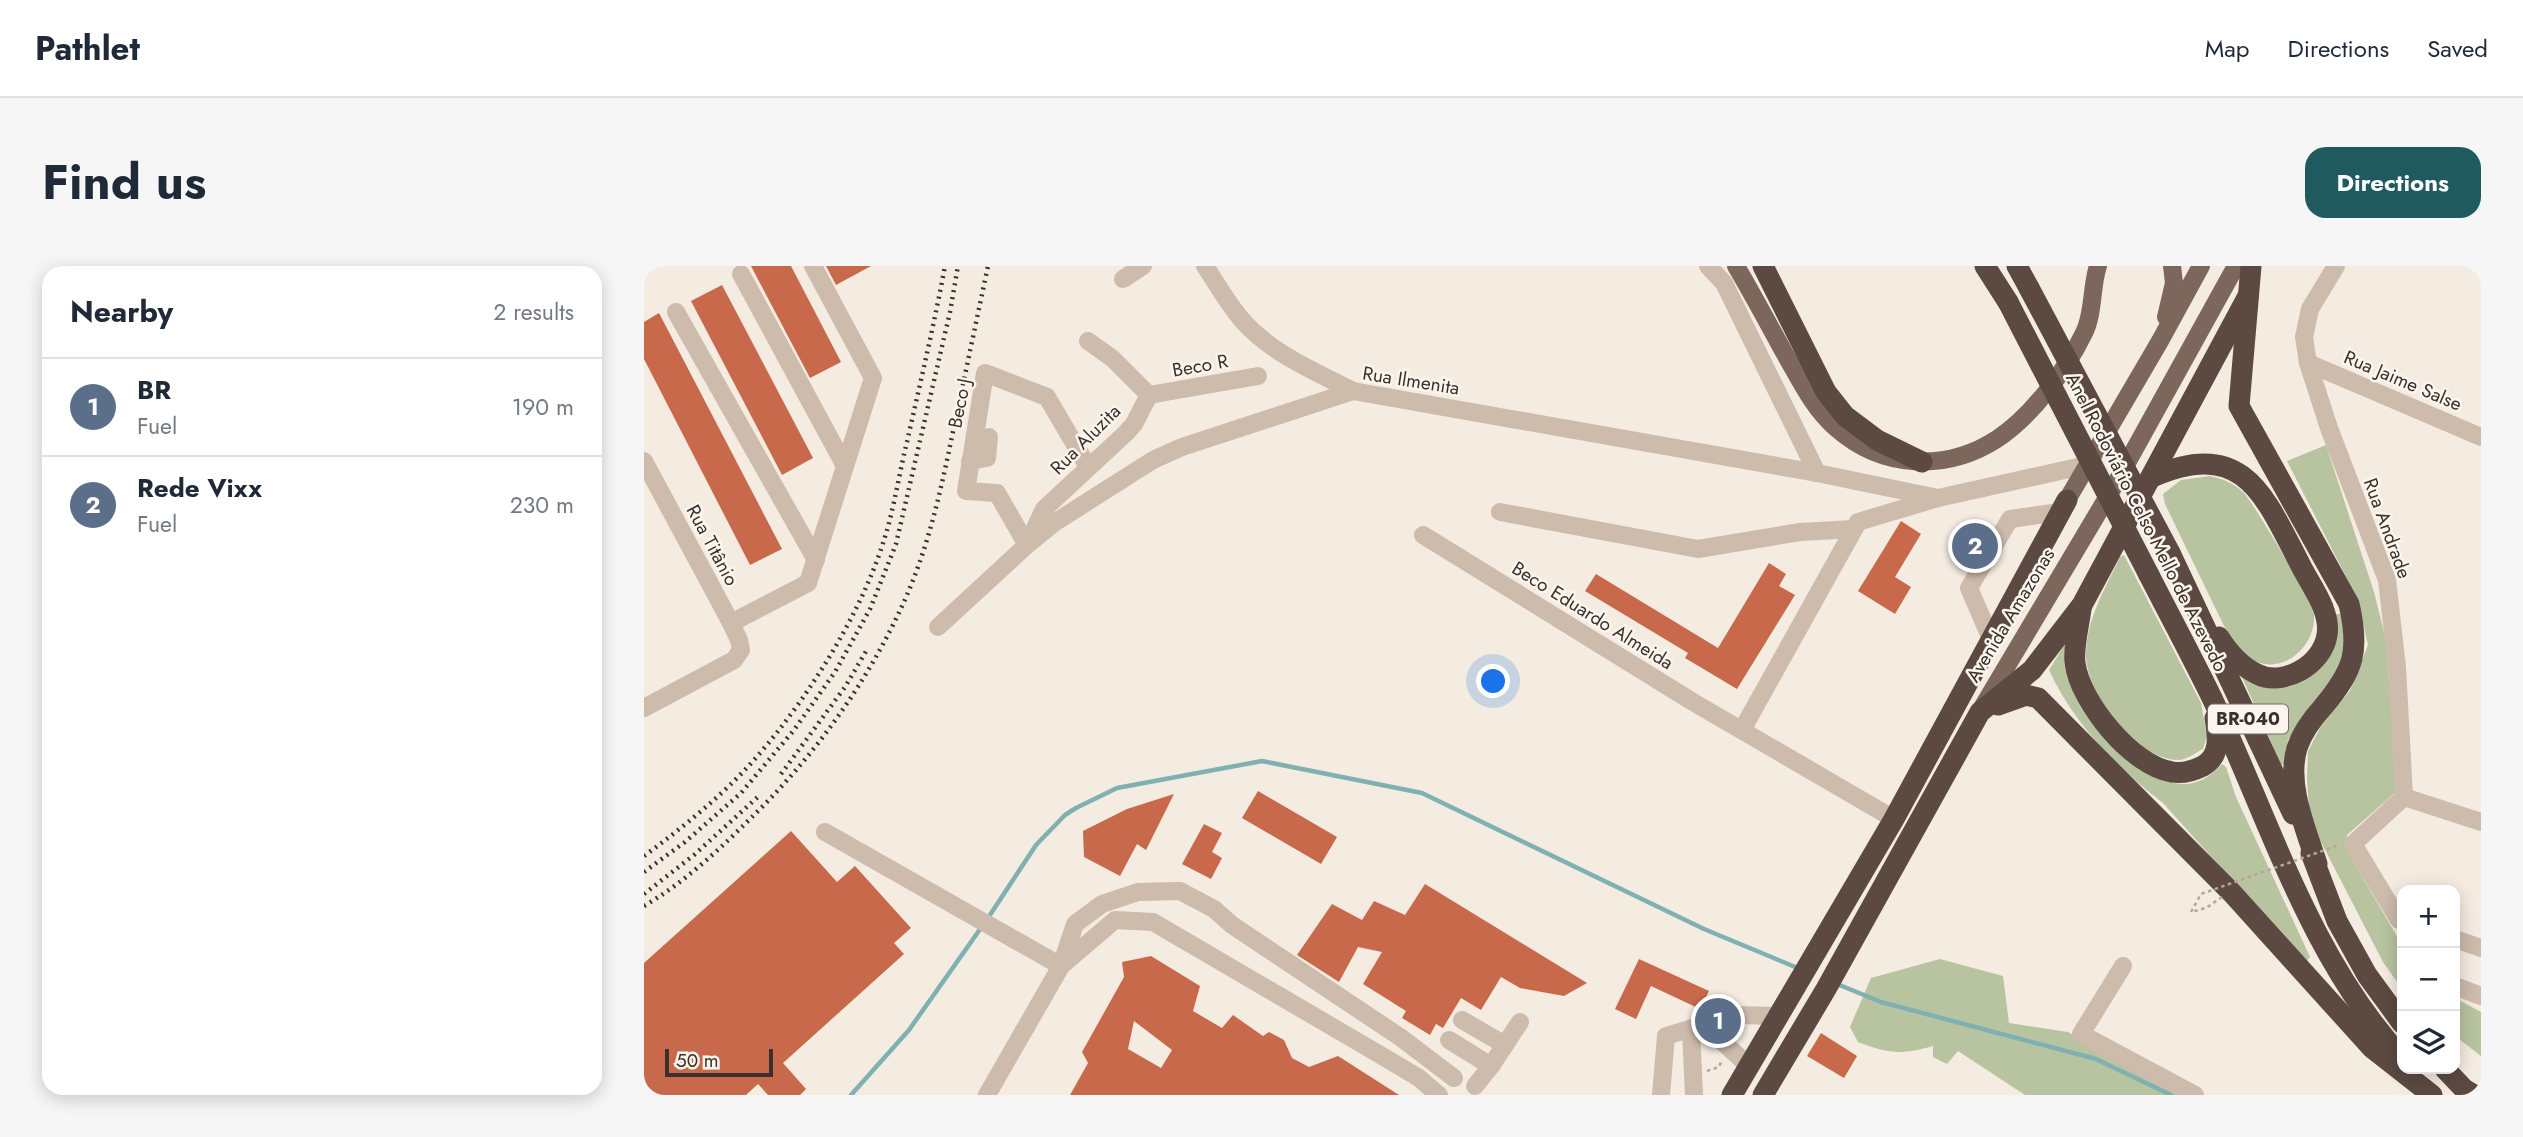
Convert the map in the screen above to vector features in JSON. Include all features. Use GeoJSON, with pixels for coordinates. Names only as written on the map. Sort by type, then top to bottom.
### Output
{"type":"FeatureCollection","features":[{"type":"Feature","properties":{"kind":"highway"},"geometry":{"type":"LineString","coordinates":[[1763,266],[1826,392],[1845,416],[1877,440],[1922,462]]}},
{"type":"Feature","properties":{"kind":"highway","name":"Anel Rodoviário Celso Mello de Azevedo"},"geometry":{"type":"LineString","coordinates":[[1985,266],[2008,302],[2212,699],[2316,933],[2348,988],[2397,1052]]}},
{"type":"Feature","properties":{"kind":"highway","name":"Anel Rodoviário Celso Mello de Azevedo"},"geometry":{"type":"LineString","coordinates":[[2017,266],[2170,553],[2316,864],[2337,921],[2367,975],[2397,1016]]}},
{"type":"Feature","properties":{"kind":"highway"},"geometry":{"type":"LineString","coordinates":[[2250,266],[2239,407],[2349,604],[2354,628],[2355,650],[2352,665],[2340,687],[2309,725],[2297,750],[2296,795],[2316,864]]}},
{"type":"Feature","properties":{"kind":"highway"},"geometry":{"type":"LineString","coordinates":[[1980,712],[2032,670],[2082,605],[2248,296]]}},
{"type":"Feature","properties":{"kind":"highway"},"geometry":{"type":"LineString","coordinates":[[2152,477],[2190,463],[2217,464],[2246,478],[2268,503],[2325,613],[2327,635],[2320,653],[2309,665],[2291,675],[2273,678],[2259,676],[2230,654],[2179,573]]}},
{"type":"Feature","properties":{"kind":"highway","name":"Avenida Amazonas"},"geometry":{"type":"LineString","coordinates":[[1732,1095],[1894,819],[2064,506]]}},
{"type":"Feature","properties":{"kind":"highway"},"geometry":{"type":"LineString","coordinates":[[2082,605],[2075,662],[2080,679],[2096,713],[2112,732],[2138,755],[2171,772],[2191,772],[2207,764],[2216,755],[2212,699]]}},
{"type":"Feature","properties":{"kind":"highway"},"geometry":{"type":"LineString","coordinates":[[1980,712],[2026,695],[2038,698],[2232,893],[2372,1048],[2434,1095]]}},
{"type":"Feature","properties":{"kind":"highway","name":"Avenida Amazonas"},"geometry":{"type":"LineString","coordinates":[[1763,1095],[1826,989],[1980,712]]}},
{"type":"Feature","properties":{"kind":"highway"},"geometry":{"type":"LineString","coordinates":[[2416,1074],[2434,1095]]}},
{"type":"Feature","properties":{"kind":"highway"},"geometry":{"type":"LineString","coordinates":[[2450,1074],[2474,1095]]}},
{"type":"Feature","properties":{"kind":"main road"},"geometry":{"type":"LineString","coordinates":[[1736,266],[1803,386],[1835,428],[1867,450],[1882,456],[1922,462],[1963,455],[1996,439],[2035,403],[2060,375],[2085,331],[2099,267]]}},
{"type":"Feature","properties":{"kind":"main road"},"geometry":{"type":"LineString","coordinates":[[2160,341],[2174,283],[2172,266]]}},
{"type":"Feature","properties":{"kind":"main road","name":"Avenida Amazonas"},"geometry":{"type":"LineString","coordinates":[[2064,506],[2201,266]]}},
{"type":"Feature","properties":{"kind":"main road","name":"Avenida Amazonas"},"geometry":{"type":"LineString","coordinates":[[1980,712],[2123,471],[2236,266]]}},
{"type":"Feature","properties":{"kind":"street"},"geometry":{"type":"LineString","coordinates":[[731,623],[808,583],[873,378],[813,266]]}},
{"type":"Feature","properties":{"kind":"street"},"geometry":{"type":"LineString","coordinates":[[1123,279],[1143,266]]}},
{"type":"Feature","properties":{"kind":"street"},"geometry":{"type":"LineString","coordinates":[[1205,266],[1242,320],[1267,343],[1294,362],[1353,390]]}},
{"type":"Feature","properties":{"kind":"street"},"geometry":{"type":"LineString","coordinates":[[1707,266],[1724,283],[1817,472]]}},
{"type":"Feature","properties":{"kind":"street","name":"Rua Andrade"},"geometry":{"type":"LineString","coordinates":[[2336,266],[2310,309],[2304,337],[2308,362],[2329,428],[2387,580],[2397,667],[2404,797]]}},
{"type":"Feature","properties":{"kind":"street"},"geometry":{"type":"LineString","coordinates":[[741,274],[845,466]]}},
{"type":"Feature","properties":{"kind":"street"},"geometry":{"type":"LineString","coordinates":[[676,312],[816,560]]}},
{"type":"Feature","properties":{"kind":"street"},"geometry":{"type":"LineString","coordinates":[[1088,341],[1113,359],[1149,395]]}},
{"type":"Feature","properties":{"kind":"street","name":"Rua Jaime Salse"},"geometry":{"type":"LineString","coordinates":[[2308,362],[2481,437]]}},
{"type":"Feature","properties":{"kind":"street","name":"Beco J"},"geometry":{"type":"LineString","coordinates":[[970,461],[985,373],[1047,397],[1088,467]]}},
{"type":"Feature","properties":{"kind":"street","name":"Beco R"},"geometry":{"type":"LineString","coordinates":[[1149,395],[1258,376]]}},
{"type":"Feature","properties":{"kind":"street","name":"Rua Ilmenita"},"geometry":{"type":"LineString","coordinates":[[938,627],[1054,523],[1153,460],[1182,447],[1353,390],[1817,472],[1938,498]]}},
{"type":"Feature","properties":{"kind":"street","name":"Rua Aluzita"},"geometry":{"type":"LineString","coordinates":[[1027,545],[1044,509],[1134,424],[1149,395]]}},
{"type":"Feature","properties":{"kind":"street"},"geometry":{"type":"LineString","coordinates":[[989,438],[987,458],[970,461],[966,491],[997,493],[1027,545]]}},
{"type":"Feature","properties":{"kind":"street","name":"Rua Titânio"},"geometry":{"type":"LineString","coordinates":[[644,461],[731,623],[741,650],[734,660],[644,708]]}},
{"type":"Feature","properties":{"kind":"street"},"geometry":{"type":"LineString","coordinates":[[1742,730],[1858,522],[1938,498],[2087,465]]}},
{"type":"Feature","properties":{"kind":"street"},"geometry":{"type":"LineString","coordinates":[[1991,639],[1969,587],[2010,520],[2064,506],[2065,487],[2041,474]]}},
{"type":"Feature","properties":{"kind":"street"},"geometry":{"type":"LineString","coordinates":[[1500,512],[1698,549],[1800,532],[1854,529]]}},
{"type":"Feature","properties":{"kind":"street","name":"Beco Eduardo Almeida"},"geometry":{"type":"LineString","coordinates":[[1423,535],[1693,702],[1894,819]]}},
{"type":"Feature","properties":{"kind":"street"},"geometry":{"type":"LineString","coordinates":[[2397,916],[2353,844],[2404,797],[2481,822]]}},
{"type":"Feature","properties":{"kind":"street"},"geometry":{"type":"LineString","coordinates":[[825,832],[1061,966]]}},
{"type":"Feature","properties":{"kind":"street"},"geometry":{"type":"LineString","coordinates":[[987,1095],[1061,966],[1075,924],[1102,904],[1138,892],[1180,891],[1214,908],[1232,925],[1400,1037],[1454,1078],[1469,1080],[1476,1090],[1520,1022]]}},
{"type":"Feature","properties":{"kind":"street"},"geometry":{"type":"LineString","coordinates":[[1061,966],[1115,920],[1153,922],[1419,1078],[1440,1095],[1447,1082],[1454,1078]]}},
{"type":"Feature","properties":{"kind":"street"},"geometry":{"type":"LineString","coordinates":[[2460,941],[2481,948]]}},
{"type":"Feature","properties":{"kind":"street"},"geometry":{"type":"LineString","coordinates":[[2123,966],[2081,1034],[2194,1095]]}},
{"type":"Feature","properties":{"kind":"street"},"geometry":{"type":"LineString","coordinates":[[2460,988],[2481,996]]}},
{"type":"Feature","properties":{"kind":"street"},"geometry":{"type":"LineString","coordinates":[[1661,1095],[1666,1036],[1736,1015],[1778,1016]]}},
{"type":"Feature","properties":{"kind":"street"},"geometry":{"type":"LineString","coordinates":[[1462,1020],[1506,1045]]}},
{"type":"Feature","properties":{"kind":"street"},"geometry":{"type":"LineString","coordinates":[[1697,1027],[1730,1048],[1749,1066]]}},
{"type":"Feature","properties":{"kind":"street"},"geometry":{"type":"LineString","coordinates":[[1694,1095],[1697,1027]]}},
{"type":"Feature","properties":{"kind":"street"},"geometry":{"type":"LineString","coordinates":[[1389,1060],[1400,1037]]}},
{"type":"Feature","properties":{"kind":"street"},"geometry":{"type":"LineString","coordinates":[[1449,1040],[1491,1066]]}},
{"type":"Feature","properties":{"kind":"path"},"geometry":{"type":"LineString","coordinates":[[2222,897],[2206,908],[2191,912],[2201,894],[2339,845]]}},
{"type":"Feature","properties":{"kind":"path"},"geometry":{"type":"LineString","coordinates":[[1693,1073],[1719,1067],[1730,1048]]}},
{"type":"Feature","properties":{"kind":"green space"},"geometry":{"type":"Polygon","coordinates":[[[2326,445],[2374,592],[2386,640],[2397,791],[2347,835],[2347,851],[2397,936],[2397,982],[2383,962],[2320,840],[2309,810],[2308,751],[2321,726],[2350,691],[2368,645],[2358,600],[2287,461],[2326,445]]]}},
{"type":"Feature","properties":{"kind":"green space"},"geometry":{"type":"Polygon","coordinates":[[[2210,476],[2228,482],[2244,493],[2311,607],[2314,615],[2310,636],[2305,646],[2289,660],[2268,664],[2257,662],[2239,647],[2224,626],[2165,504],[2163,494],[2181,480],[2210,476]]]}},
{"type":"Feature","properties":{"kind":"green space"},"geometry":{"type":"Polygon","coordinates":[[[2124,555],[2201,703],[2207,736],[2203,749],[2185,759],[2162,757],[2146,749],[2131,736],[2104,704],[2088,669],[2087,640],[2093,616],[2120,557],[2124,555]]]}},
{"type":"Feature","properties":{"kind":"green space"},"geometry":{"type":"Polygon","coordinates":[[[2336,614],[2341,614],[2346,639],[2342,668],[2288,740],[2285,763],[2281,765],[2242,677],[2265,687],[2282,688],[2310,677],[2324,663],[2334,647],[2336,614]]]}},
{"type":"Feature","properties":{"kind":"green space"},"geometry":{"type":"Polygon","coordinates":[[[2065,644],[2066,673],[2083,711],[2097,729],[2143,767],[2169,781],[2182,784],[2195,783],[2222,764],[2226,767],[2236,797],[2310,957],[2306,962],[2163,803],[2129,775],[2084,726],[2059,690],[2049,670],[2065,644]]]}},
{"type":"Feature","properties":{"kind":"green space"},"geometry":{"type":"Polygon","coordinates":[[[1940,959],[2003,976],[2009,1023],[2068,1032],[2177,1095],[2025,1095],[1958,1051],[1947,1064],[1933,1057],[1933,1046],[1895,1052],[1858,1042],[1850,1027],[1871,978],[1940,959]]]}},
{"type":"Feature","properties":{"kind":"green space"},"geometry":{"type":"Polygon","coordinates":[[[2460,1001],[2481,1012],[2481,1056],[2460,1040],[2460,1001]]]}},
{"type":"Feature","properties":{"kind":"building"},"geometry":{"type":"Polygon","coordinates":[[[751,266],[791,266],[841,362],[810,378],[751,266]]]}},
{"type":"Feature","properties":{"kind":"building"},"geometry":{"type":"Polygon","coordinates":[[[826,266],[871,266],[836,285],[826,266]]]}},
{"type":"Feature","properties":{"kind":"building"},"geometry":{"type":"Polygon","coordinates":[[[722,285],[813,458],[782,475],[691,301],[722,285]]]}},
{"type":"Feature","properties":{"kind":"building"},"geometry":{"type":"Polygon","coordinates":[[[659,313],[782,549],[750,565],[644,359],[644,322],[659,313]]]}},
{"type":"Feature","properties":{"kind":"building"},"geometry":{"type":"Polygon","coordinates":[[[1901,521],[1921,534],[1895,577],[1911,587],[1895,614],[1858,591],[1901,521]]]}},
{"type":"Feature","properties":{"kind":"building"},"geometry":{"type":"Polygon","coordinates":[[[1769,563],[1786,574],[1779,586],[1795,595],[1737,689],[1685,658],[1688,653],[1585,591],[1596,574],[1718,648],[1769,563]]]}},
{"type":"Feature","properties":{"kind":"building"},"geometry":{"type":"Polygon","coordinates":[[[1258,791],[1337,837],[1321,864],[1242,818],[1258,791]]]}},
{"type":"Feature","properties":{"kind":"building"},"geometry":{"type":"Polygon","coordinates":[[[1174,794],[1146,850],[1137,844],[1120,876],[1084,857],[1083,831],[1127,809],[1174,794]]]}},
{"type":"Feature","properties":{"kind":"building"},"geometry":{"type":"Polygon","coordinates":[[[1204,824],[1222,833],[1212,852],[1222,858],[1211,879],[1182,864],[1204,824]]]}},
{"type":"Feature","properties":{"kind":"building"},"geometry":{"type":"Polygon","coordinates":[[[791,831],[837,882],[855,866],[911,928],[894,943],[904,954],[783,1063],[806,1089],[800,1095],[768,1095],[758,1084],[746,1095],[644,1095],[644,963],[791,831]]]}},
{"type":"Feature","properties":{"kind":"building"},"geometry":{"type":"Polygon","coordinates":[[[1425,884],[1587,983],[1564,996],[1520,988],[1501,977],[1481,1010],[1461,998],[1443,1028],[1436,1024],[1430,1035],[1402,1018],[1406,1011],[1363,984],[1382,952],[1358,947],[1339,982],[1297,955],[1332,904],[1362,920],[1374,901],[1405,915],[1425,884]]]}},
{"type":"Feature","properties":{"kind":"building"},"geometry":{"type":"Polygon","coordinates":[[[1151,956],[1200,986],[1193,1011],[1222,1028],[1233,1015],[1263,1036],[1269,1032],[1284,1040],[1292,1058],[1309,1067],[1338,1056],[1399,1095],[1070,1095],[1088,1063],[1082,1052],[1124,977],[1122,962],[1151,956]],[[1134,1021],[1128,1049],[1161,1068],[1172,1050],[1134,1021]]]}},
{"type":"Feature","properties":{"kind":"building"},"geometry":{"type":"Polygon","coordinates":[[[1639,959],[1709,991],[1700,1009],[1651,986],[1636,1019],[1615,1009],[1639,959]]]}},
{"type":"Feature","properties":{"kind":"building"},"geometry":{"type":"Polygon","coordinates":[[[1821,1033],[1857,1056],[1844,1078],[1807,1056],[1821,1033]]]}},
{"type":"Feature","properties":{"kind":"waterway"},"geometry":{"type":"LineString","coordinates":[[988,918],[1036,845],[1065,815],[1076,808],[1117,788],[1262,761],[1422,793],[1704,929],[1800,969]]}},
{"type":"Feature","properties":{"kind":"waterway"},"geometry":{"type":"LineString","coordinates":[[851,1095],[909,1030],[983,925]]}},
{"type":"Feature","properties":{"kind":"waterway"},"geometry":{"type":"LineString","coordinates":[[1837,984],[1881,1002],[2096,1059],[2171,1095]]}},
{"type":"Feature","properties":{"kind":"railway"},"geometry":{"type":"LineString","coordinates":[[644,856],[709,804],[753,761],[799,703],[858,605],[873,572],[891,516],[945,266]]}},
{"type":"Feature","properties":{"kind":"railway"},"geometry":{"type":"LineString","coordinates":[[644,872],[685,842],[741,793],[794,730],[835,672],[870,609],[896,544],[950,312],[958,266]]}},
{"type":"Feature","properties":{"kind":"railway"},"geometry":{"type":"LineString","coordinates":[[644,906],[702,864],[777,791],[800,766],[841,712],[877,655],[907,595],[930,531],[988,266]]}},
{"type":"Feature","properties":{"kind":"railway"},"geometry":{"type":"LineString","coordinates":[[781,774],[845,687],[868,648]]}},
{"type":"Feature","properties":{"kind":"railway"},"geometry":{"type":"LineString","coordinates":[[644,894],[694,855],[761,794]]}},
{"type":"Feature","properties":{"kind":"place","name":"Rede Vixx"},"geometry":{"type":"Point","coordinates":[1975,546]}},
{"type":"Feature","properties":{"kind":"place","name":"BR"},"geometry":{"type":"Point","coordinates":[1718,1021]}}]}
